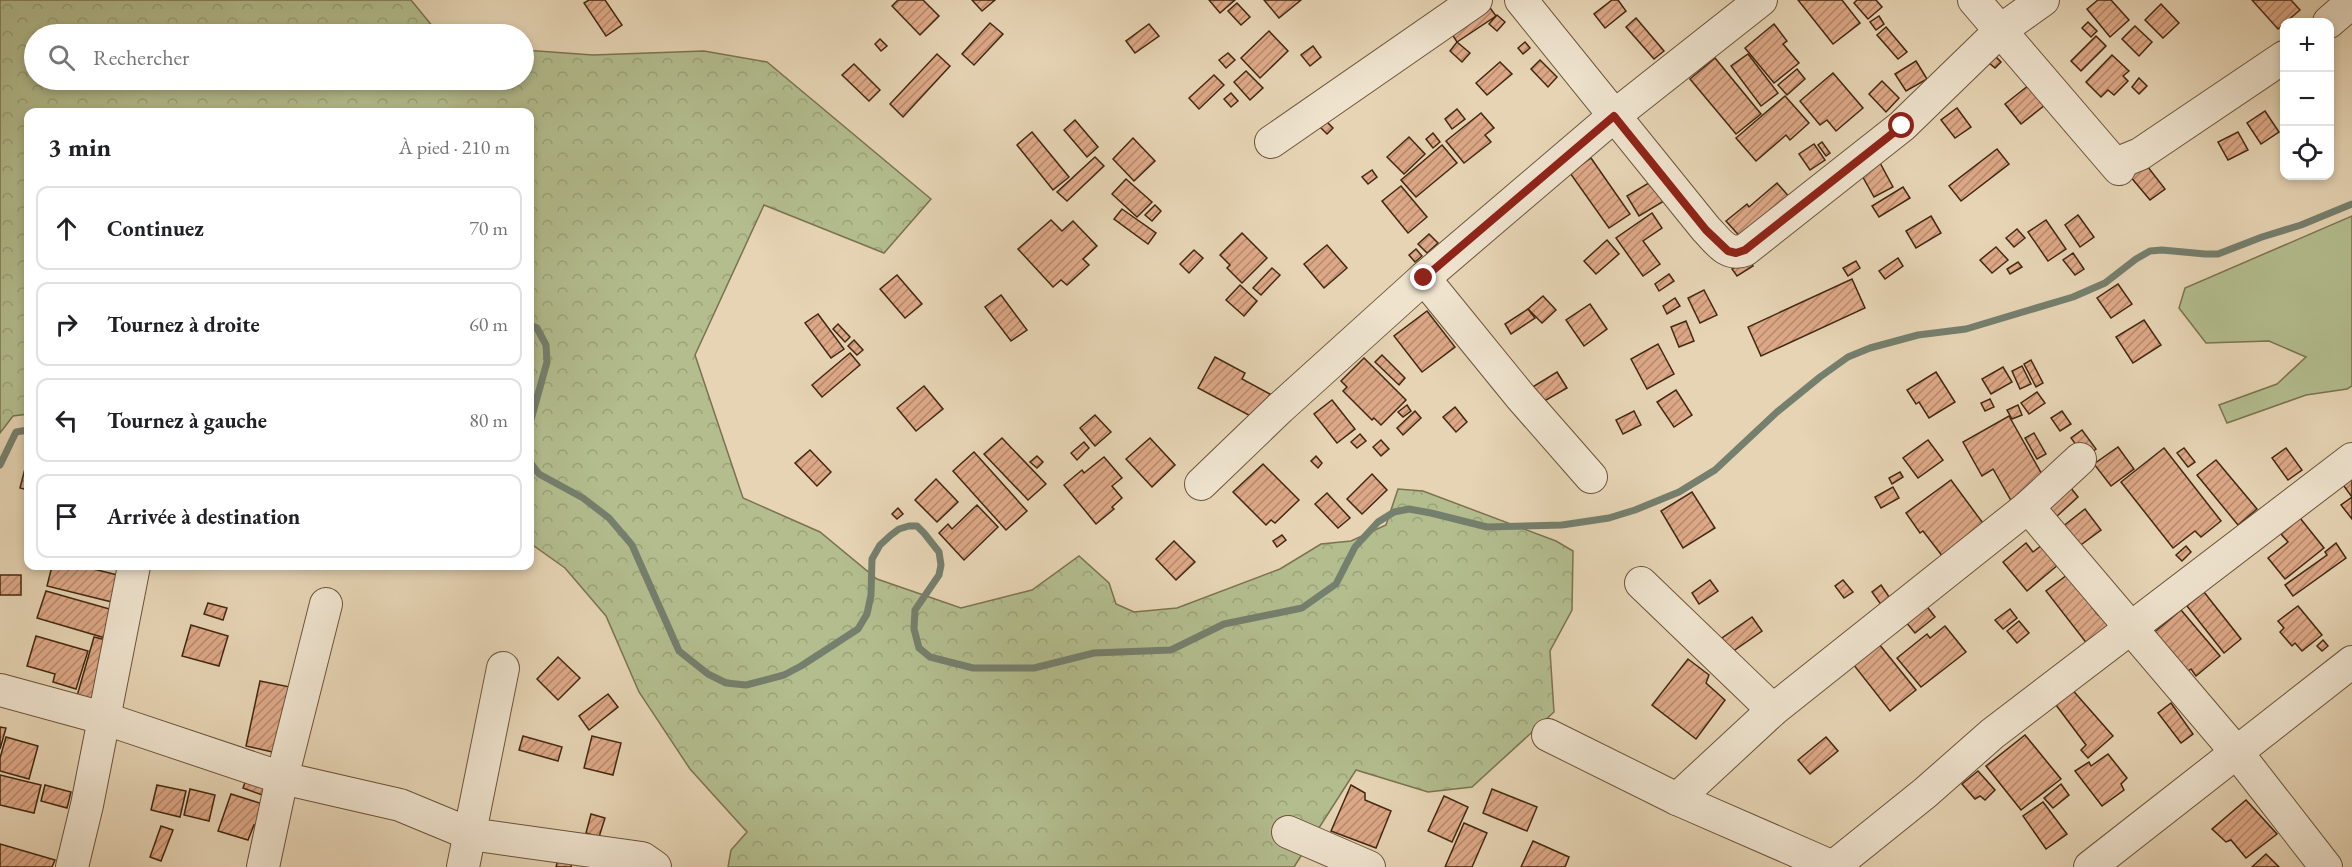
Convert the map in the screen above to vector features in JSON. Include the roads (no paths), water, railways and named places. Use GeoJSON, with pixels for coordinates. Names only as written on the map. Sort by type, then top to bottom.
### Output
{"type":"FeatureCollection","features":[{"type":"Feature","properties":{"kind":"street"},"geometry":{"type":"LineString","coordinates":[[1271,142],[1476,0]]}},
{"type":"Feature","properties":{"kind":"street"},"geometry":{"type":"LineString","coordinates":[[1521,0],[1706,230],[1728,251],[1736,253],[1745,250],[1902,126],[2001,30],[2043,0]]}},
{"type":"Feature","properties":{"kind":"street"},"geometry":{"type":"LineString","coordinates":[[1202,484],[1280,408],[1424,278],[1614,116],[1761,0]]}},
{"type":"Feature","properties":{"kind":"street"},"geometry":{"type":"LineString","coordinates":[[1974,0],[2119,169],[2123,161],[2140,154],[2280,60]]}},
{"type":"Feature","properties":{"kind":"street"},"geometry":{"type":"LineString","coordinates":[[2334,18],[2352,2]]}},
{"type":"Feature","properties":{"kind":"street"},"geometry":{"type":"LineString","coordinates":[[1424,278],[1520,396],[1591,477]]}},
{"type":"Feature","properties":{"kind":"street"},"geometry":{"type":"LineString","coordinates":[[1677,799],[1773,710],[2028,507],[2080,459]]}},
{"type":"Feature","properties":{"kind":"street"},"geometry":{"type":"LineString","coordinates":[[1548,735],[1677,799],[1833,867],[1925,794],[1992,734],[2352,459]]}},
{"type":"Feature","properties":{"kind":"street"},"geometry":{"type":"LineString","coordinates":[[2028,507],[2238,754],[2326,867]]}},
{"type":"Feature","properties":{"kind":"street"},"geometry":{"type":"LineString","coordinates":[[72,867],[133,570]]}},
{"type":"Feature","properties":{"kind":"street"},"geometry":{"type":"LineString","coordinates":[[1641,583],[1773,710]]}},
{"type":"Feature","properties":{"kind":"street"},"geometry":{"type":"LineString","coordinates":[[263,867],[282,778],[326,604]]}},
{"type":"Feature","properties":{"kind":"street"},"geometry":{"type":"LineString","coordinates":[[2090,867],[2238,754],[2352,662]]}},
{"type":"Feature","properties":{"kind":"street"},"geometry":{"type":"LineString","coordinates":[[463,867],[503,668]]}},
{"type":"Feature","properties":{"kind":"street"},"geometry":{"type":"LineString","coordinates":[[0,690],[103,718],[282,778],[400,805],[470,834],[642,858],[655,867]]}},
{"type":"Feature","properties":{"kind":"street"},"geometry":{"type":"LineString","coordinates":[[1288,832],[1369,867]]}},
{"type":"Feature","properties":{"kind":"waterway"},"geometry":{"type":"LineString","coordinates":[[534,467],[539,474],[583,498],[609,518],[632,545],[679,651],[708,674],[726,683],[746,685],[784,675],[858,629],[867,614],[871,595],[872,559],[880,545],[891,535],[909,526],[917,526],[939,552],[941,565],[939,575],[915,610],[914,629],[919,648],[930,657],[973,668],[1034,668],[1094,653],[1171,650],[1224,624],[1302,608],[1336,584],[1355,547],[1378,522],[1394,512],[1409,509],[1487,527],[1562,525],[1609,518],[1635,510],[1679,492],[1715,470],[1777,412],[1848,357],[1870,348],[1918,335],[1966,329],[2073,297],[2105,283],[2150,251],[2218,254],[2301,225],[2352,204]]}},
{"type":"Feature","properties":{"kind":"waterway"},"geometry":{"type":"LineString","coordinates":[[534,327],[537,328],[546,345],[547,362],[534,409]]}},
{"type":"Feature","properties":{"kind":"waterway"},"geometry":{"type":"LineString","coordinates":[[0,465],[16,432],[24,431]]}}]}
